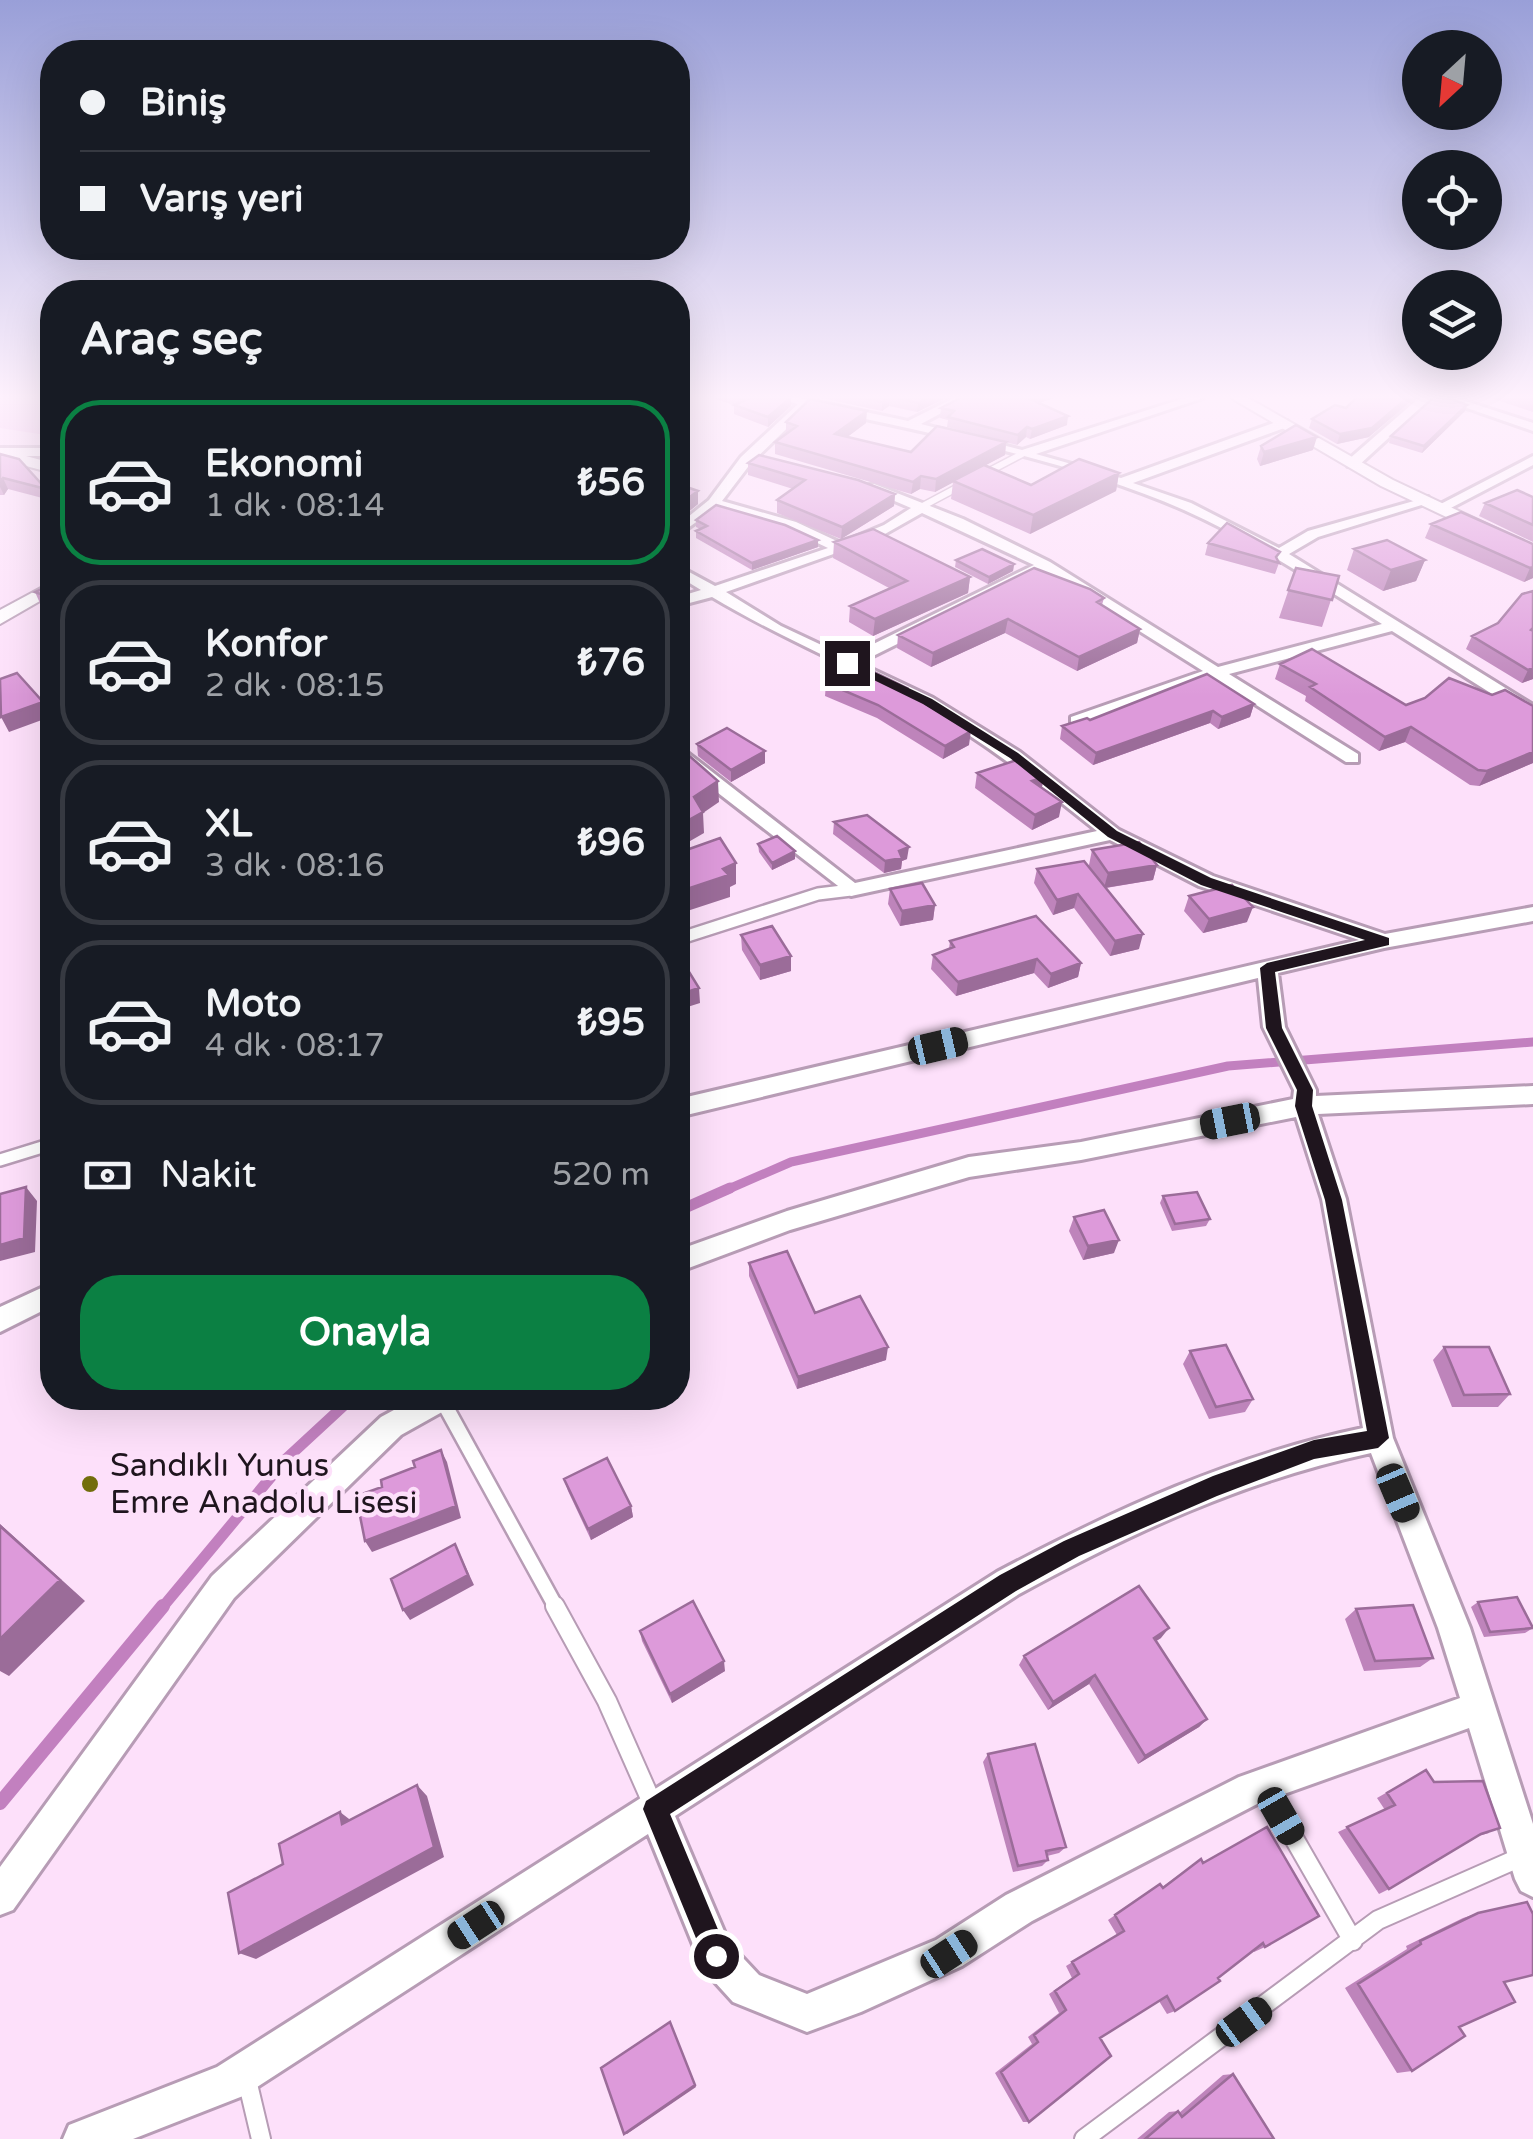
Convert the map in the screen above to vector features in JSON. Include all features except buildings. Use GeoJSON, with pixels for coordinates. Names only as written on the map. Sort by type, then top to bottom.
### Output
{"type":"FeatureCollection","features":[{"type":"Feature","properties":{"kind":"street"},"geometry":{"type":"LineString","coordinates":[[690,521],[718,498]]}},
{"type":"Feature","properties":{"kind":"street"},"geometry":{"type":"LineString","coordinates":[[896,498],[1070,578],[1213,673],[1352,758]]}},
{"type":"Feature","properties":{"kind":"street"},"geometry":{"type":"LineString","coordinates":[[1165,498],[1279,554],[1390,627],[1533,712]]}},
{"type":"Feature","properties":{"kind":"street"},"geometry":{"type":"LineString","coordinates":[[1419,498],[1533,553]]}},
{"type":"Feature","properties":{"kind":"street"},"geometry":{"type":"LineString","coordinates":[[1279,554],[1313,534],[1445,498]]}},
{"type":"Feature","properties":{"kind":"street"},"geometry":{"type":"LineString","coordinates":[[714,503],[791,525],[840,548]]}},
{"type":"Feature","properties":{"kind":"street"},"geometry":{"type":"LineString","coordinates":[[690,599],[873,536],[896,526],[920,506]]}},
{"type":"Feature","properties":{"kind":"street"},"geometry":{"type":"LineString","coordinates":[[873,536],[889,544]]}},
{"type":"Feature","properties":{"kind":"street"},"geometry":{"type":"LineString","coordinates":[[847,663],[1045,565]]}},
{"type":"Feature","properties":{"kind":"street"},"geometry":{"type":"LineString","coordinates":[[690,577],[776,629],[927,702],[1014,756],[1112,834],[1206,881],[1384,941]]}},
{"type":"Feature","properties":{"kind":"street"},"geometry":{"type":"LineString","coordinates":[[968,584],[984,592]]}},
{"type":"Feature","properties":{"kind":"street"},"geometry":{"type":"LineString","coordinates":[[0,618],[40,595]]}},
{"type":"Feature","properties":{"kind":"street"},"geometry":{"type":"LineString","coordinates":[[1077,721],[1213,673],[1390,627]]}},
{"type":"Feature","properties":{"kind":"street"},"geometry":{"type":"LineString","coordinates":[[690,763],[852,890],[1112,834]]}},
{"type":"Feature","properties":{"kind":"street"},"geometry":{"type":"LineString","coordinates":[[690,1105],[1384,941],[1533,914]]}},
{"type":"Feature","properties":{"kind":"street"},"geometry":{"type":"LineString","coordinates":[[1267,968],[1274,1028],[1304,1098],[1334,1200],[1378,1438],[1454,1628],[1529,1867]]}},
{"type":"Feature","properties":{"kind":"street"},"geometry":{"type":"LineString","coordinates":[[690,1257],[787,1221],[970,1167],[1082,1151],[1304,1098],[1533,1095]]}},
{"type":"Feature","properties":{"kind":"street"},"geometry":{"type":"LineString","coordinates":[[0,1320],[40,1300]]}},
{"type":"Feature","properties":{"kind":"street"},"geometry":{"type":"LineString","coordinates":[[0,1897],[223,1586],[391,1426],[420,1410]]}},
{"type":"Feature","properties":{"kind":"street"},"geometry":{"type":"LineString","coordinates":[[83,2139],[229,2082],[1008,1583],[1071,1548],[1213,1487],[1314,1450],[1378,1438]]}},
{"type":"Feature","properties":{"kind":"street"},"geometry":{"type":"LineString","coordinates":[[655,1809],[716,1956],[746,1989],[807,2013],[949,1954],[1019,1908],[1263,1785],[1478,1708]]}},
{"type":"Feature","properties":{"kind":"lane"},"geometry":{"type":"LineString","coordinates":[[920,506],[936,498]]}},
{"type":"Feature","properties":{"kind":"lane"},"geometry":{"type":"LineString","coordinates":[[690,935],[818,894],[852,890]]}},
{"type":"Feature","properties":{"kind":"lane"},"geometry":{"type":"LineString","coordinates":[[0,1160],[40,1148]]}},
{"type":"Feature","properties":{"kind":"lane"},"geometry":{"type":"LineString","coordinates":[[448,1410],[607,1701],[655,1809]]}},
{"type":"Feature","properties":{"kind":"lane"},"geometry":{"type":"LineString","coordinates":[[1263,1785],[1353,1941]]}},
{"type":"Feature","properties":{"kind":"lane"},"geometry":{"type":"LineString","coordinates":[[1084,2139],[1378,1920],[1529,1867]]}},
{"type":"Feature","properties":{"kind":"lane"},"geometry":{"type":"LineString","coordinates":[[245,2072],[261,2139]]}},
{"type":"Feature","properties":{"kind":"waterway"},"geometry":{"type":"LineString","coordinates":[[724,1191],[791,1162],[1228,1066],[1533,1042]]}},
{"type":"Feature","properties":{"kind":"waterway"},"geometry":{"type":"LineString","coordinates":[[690,1206],[730,1188]]}},
{"type":"Feature","properties":{"kind":"waterway"},"geometry":{"type":"LineString","coordinates":[[161,1609],[286,1459],[339,1410]]}},
{"type":"Feature","properties":{"kind":"waterway"},"geometry":{"type":"LineString","coordinates":[[0,1803],[163,1606]]}},
{"type":"Feature","properties":{"kind":"place","name":"Sandıklı Yunus Emre Anadolu Lisesi"},"geometry":{"type":"Point","coordinates":[90,1484]}},
{"type":"Feature","properties":{"kind":"route"},"geometry":{"type":"LineString","coordinates":[[716,1956],[655,1809],[1008,1583],[1071,1548],[1213,1487],[1314,1450],[1378,1438],[1334,1200],[1304,1106],[1305,1090],[1274,1028],[1267,968],[1384,941],[1206,881],[1112,834],[1014,756],[927,702],[847,663]]}}]}
